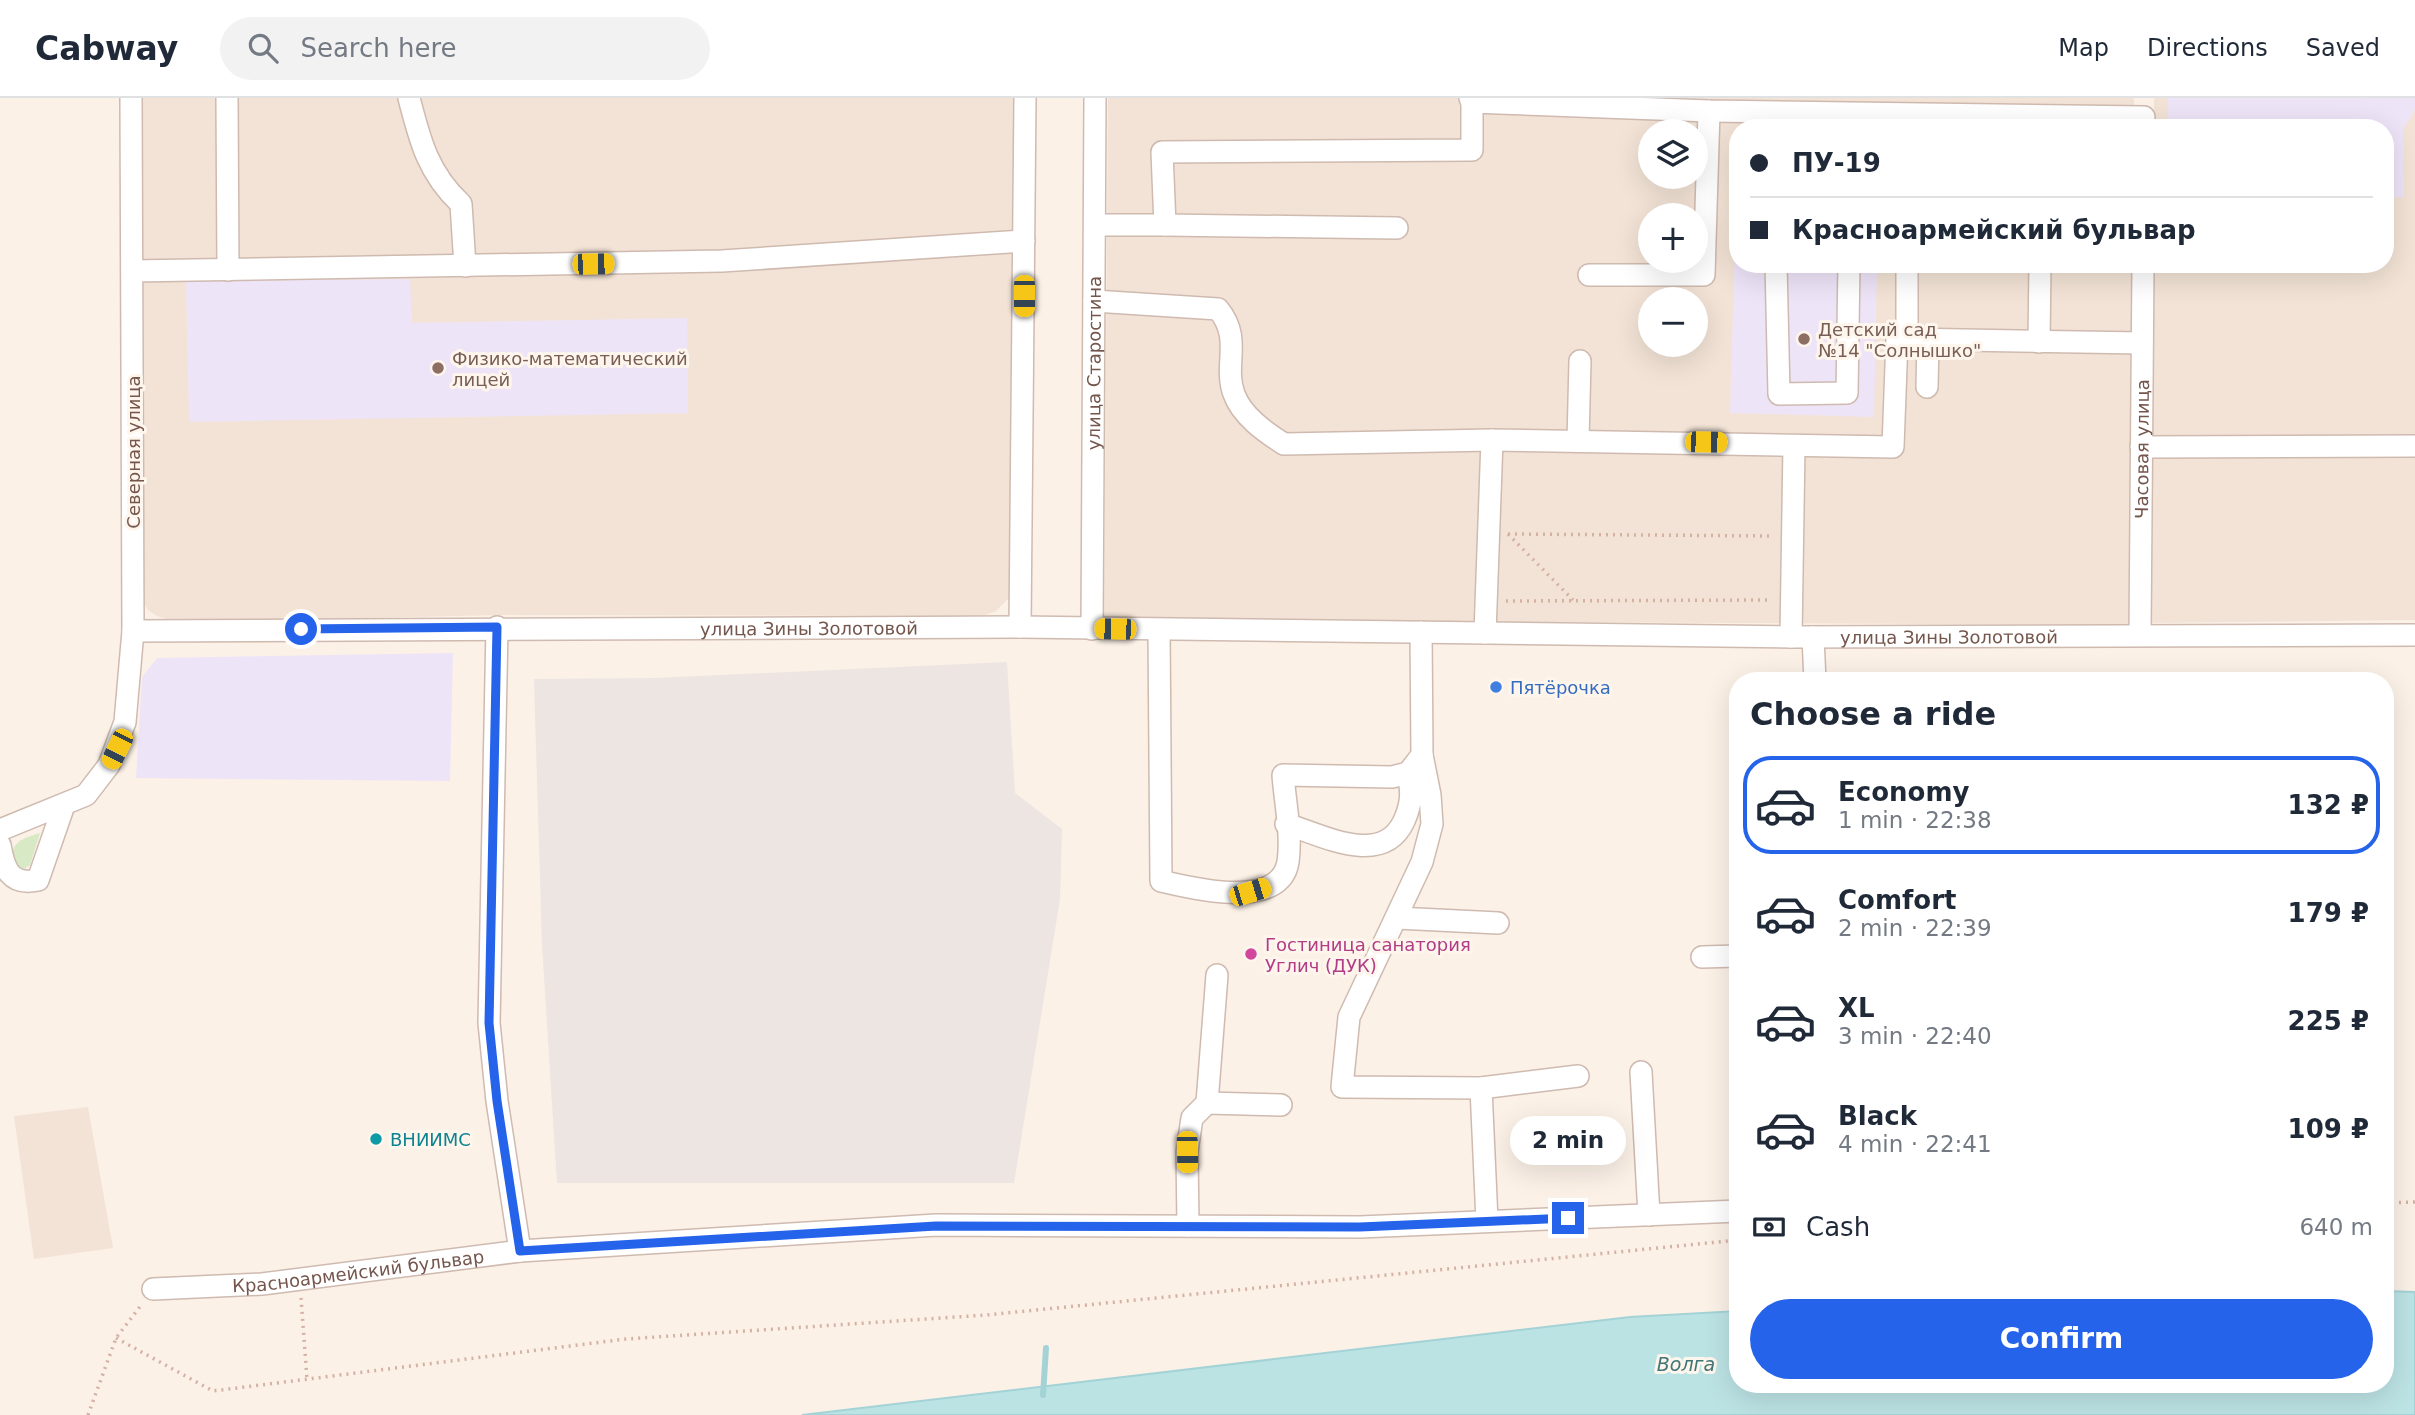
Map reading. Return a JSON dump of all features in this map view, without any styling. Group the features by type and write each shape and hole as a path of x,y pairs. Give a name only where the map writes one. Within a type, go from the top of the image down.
{"street":[{"name":"Северная улица","path":"64,805 86,795 109,765 121,737 128,703 133,631 131,98"},
{"path":"227,98 228,270"},
{"path":"409,98 419,139 439,184 461,204 465,266"},
{"path":"1020,627 1025,98"},
{"name":"улица Старостина","path":"1092,629 1095,98"},
{"path":"1165,225 1162,152 1472,150 1471,100 1709,111 1775,105 1839,119"},
{"path":"1589,275 1704,275 1709,111"},
{"path":"1853,119 1908,113 2144,114"},
{"path":"1095,225 1397,228"},
{"path":"132,271 722,261 1024,241"},
{"path":"1776,273 1779,394 1847,393 1849,273"},
{"path":"1908,273 1927,387"},
{"path":"2039,342 2040,273"},
{"name":"Часовая улица","path":"2140,635 2143,273"},
{"path":"1094,301 1218,309 1227,320 1230,332 1234,393 1258,428 1284,443 1492,440 1893,447 1896,339 2142,343"},
{"path":"1577,441 1580,361"},
{"path":"1485,633 1486,601 1499,534 1492,440"},
{"path":"1791,637 1794,446"},
{"path":"2141,447 2415,446"},
{"path":"497,627 489,1023 497,1101 520,1251"},
{"name":"улица Зины Золотовой","path":"133,631 497,627 1020,627 1791,637 2415,635"},
{"path":"1159,629 1161,881 1212,892 1250,892 1266,887 1280,878 1288,864 1283,775 1392,777 1408,773 1422,755"},
{"path":"1421,632 1422,755 1430,795 1432,824 1422,863 1349,1017 1342,1087 1481,1088 1578,1076"},
{"path":"1813,637 1815,672"},
{"path":"1286,824 1350,844 1371,846 1386,842 1400,828 1408,812 1413,793 1408,773"},
{"path":"0,830 64,805"},
{"path":"0,845 3,864 10,877 24,883 38,880 64,805"},
{"path":"1396,918 1498,923"},
{"path":"1702,957 1729,956"},
{"path":"1188,1226 1187,1152 1192,1118 1207,1103 1217,975"},
{"path":"1641,1072 1649,1215"},
{"path":"1481,1088 1487,1222"},
{"path":"1207,1103 1281,1105"},
{"name":"Красноармейский бульвар","path":"153,1289 299,1279 520,1251 936,1226 1360,1227 1729,1211"}],"path":[{"path":"1499,534 1793,536"},
{"path":"1499,534 1573,601"},
{"path":"1486,601 1792,600"},
{"path":"2394,1203 2415,1202"},
{"path":"116,1338 213,1391 626,1339 1000,1314 1729,1241"},
{"path":"299,1279 307,1379"},
{"path":"89,1415 116,1338 153,1289"}],"shaded area":[{"path":"143,98 1014,98 1013,566 1009,598 996,611 968,616 503,615 192,622 172,621 157,616 148,610 142,600"},
{"path":"1108,98 2134,98 2134,119 1729,119 1729,273 2134,273 2132,625 1104,620"},
{"path":"2154,98 2415,98 2415,620 2150,623 2153,273 2394,273 2394,119 2154,119"},
{"path":"2168,98 2415,98 2415,110 2403,129 2404,197 2394,198 2394,119 2168,119"},
{"name":"Детский сад №14 \"Солнышко\"","path":"1734,273 1877,273 1874,417 1730,413"},
{"name":"Физико-математический лицей","path":"410,279 412,323 687,318 688,413 189,422 186,281"},
{"path":"453,653 450,781 136,778 142,677 157,658"},
{"path":"1007,662 1015,793 1062,829 1060,899 1014,1183 557,1183 542,945 534,679 655,678"},
{"path":"88,1107 113,1248 34,1259 14,1116"}],"green space":[{"path":"40,833 30,865 24,869 16,867 13,859 14,848 21,840"}],"water":[{"name":"Волга","path":"2394,1291 2415,1292 2415,1415 802,1415 1630,1317 1729,1312 1729,1393 2394,1393"}],"waterway":[{"path":"1043,1395 1046,1348"}],"place":[{"name":"Детский сад №14 \"Солнышко\"","path":"1804,339"},
{"name":"Физико-математический лицей","path":"438,368"},
{"name":"Пятёрочка","path":"1496,687"},
{"name":"Гостиница санатория Углич (ДУК)","path":"1251,954"},
{"name":"ВНИИМС","path":"376,1139"}],"route":[{"path":"301,629 497,627 489,1023 497,1101 520,1251 936,1226 1360,1227 1568,1218"}]}
